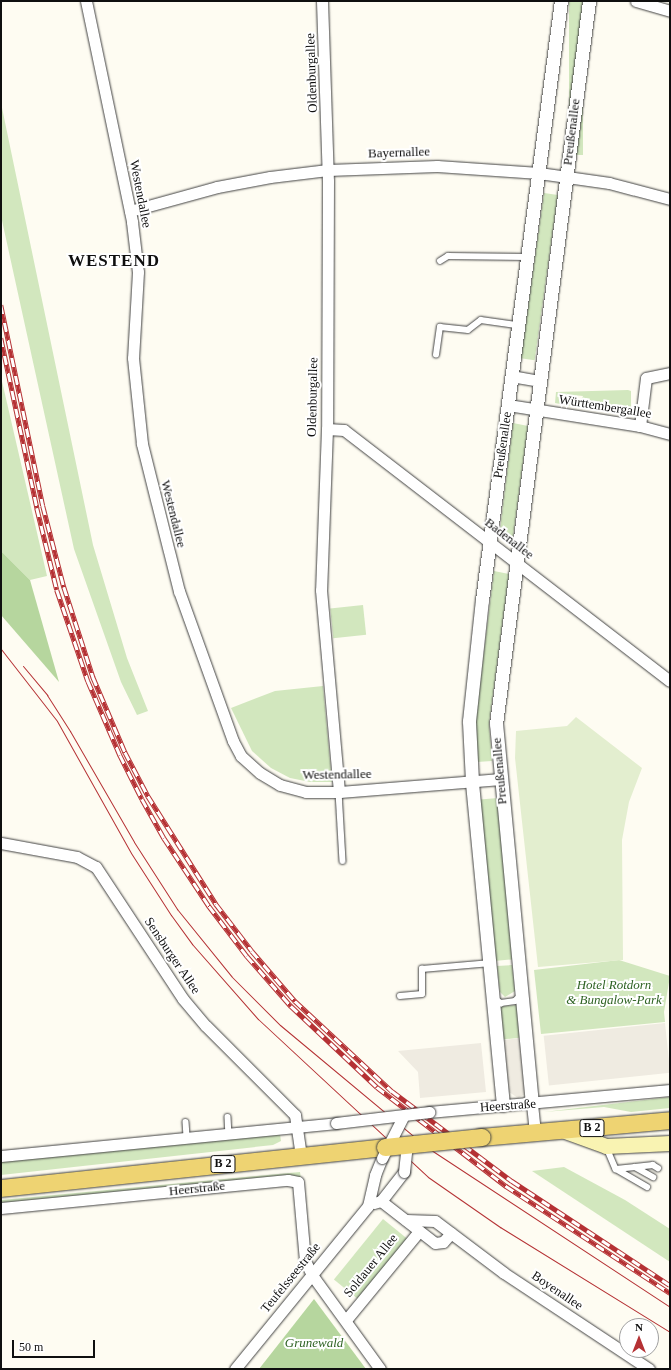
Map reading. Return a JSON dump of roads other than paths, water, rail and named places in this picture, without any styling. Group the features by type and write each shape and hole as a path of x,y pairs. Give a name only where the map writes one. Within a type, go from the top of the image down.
{"main road":[{"name":"Heerstraße","path":"1,1188 301,1156 379,1151 407,1145 481,1137 670,1120"},
{"name":"Heerstraße","path":"562,1130 606,1146 668,1142"}],"street":[{"name":"Westendallee","path":"86,1 130,211 138,272 133,358 137,408 159,519 189,623 233,741 241,756 260,773 280,786 306,792 339,792 501,779"},
{"name":"Oldenburgallee","path":"322,1 328,170 328,429 322,520 321,590 339,792"},
{"name":"Preußenallee","path":"503,1106 491,963 472,781 469,721 511,376 561,1"},
{"name":"Preußenallee","path":"535,1132 496,724 538,381 589,1"},
{"path":"636,1 670,11"},
{"name":"Bayernallee","path":"130,211 225,186 270,176 328,170 437,166 539,173 609,183 670,199"},
{"path":"640,426 646,378 670,373"},
{"path":"511,376 538,381"},
{"name":"Preußenallee","path":"508,405 535,410"},
{"name":"Württembergallee","path":"535,410 640,426 670,434"},
{"name":"Badenallee","path":"328,429 344,430 670,681"},
{"name":"Sensburger Allee","path":"1,843 77,857 96,867 183,999 206,1026 295,1115 297,1127"},
{"name":"Heerstraße","path":"1,1156 229,1134 430,1112 532,1104 670,1090"},
{"name":"Teufelsseestraße","path":"235,1369 368,1206 379,1151 404,1115"},
{"path":"297,1127 301,1156"},
{"path":"368,1206 381,1201 404,1172 407,1145"},
{"name":"Heerstraße","path":"1,1208 294,1180 298,1182 305,1261 312,1276"},
{"path":"381,1201 419,1231 439,1243 451,1233"},
{"name":"Boyenallee","path":"406,1220 429,1218 504,1272 649,1369"},
{"name":"Soldauer Allee","path":"346,1320 419,1231"},
{"name":"Soldauer Allee","path":"312,1276 346,1320 380,1369"}],"lane":[{"path":"440,261 448,256 527,257"},
{"path":"436,355 440,327 468,330 481,320 518,325"},
{"path":"339,792 343,861"},
{"path":"400,996 422,994 422,969 491,963"},
{"path":"494,998 501,1003 514,1001 521,995"},
{"path":"228,1117 229,1134"},
{"path":"186,1122 187,1138"},
{"path":"606,1146 616,1169 647,1187"},
{"path":"616,1169 653,1165 658,1168"},
{"path":"635,1167 653,1177"}],"tram line":[{"path":"1,649 57,721 131,853 171,915 192,944 258,1019 428,1177 500,1227 670,1332"},
{"path":"23,666 47,695 70,731 134,842 177,909 232,977 280,1025 425,1146 670,1307"}],"railway":[{"path":"1,305 43,506 64,587 93,677 125,752 148,796 216,904 252,951 295,1001 392,1091 512,1181 670,1285"},
{"path":"1,338 37,508 57,590 88,681 120,755 142,799 164,838 209,906 247,956 291,1006 377,1087 506,1186 670,1293"}],"district":[{"name":"WESTEND","path":"114,261"}],"park label":[{"name":"Hotel Rotdorn & Bungalow-Park","path":"614,994"},
{"name":"Grunewald","path":"314,1343"}]}
